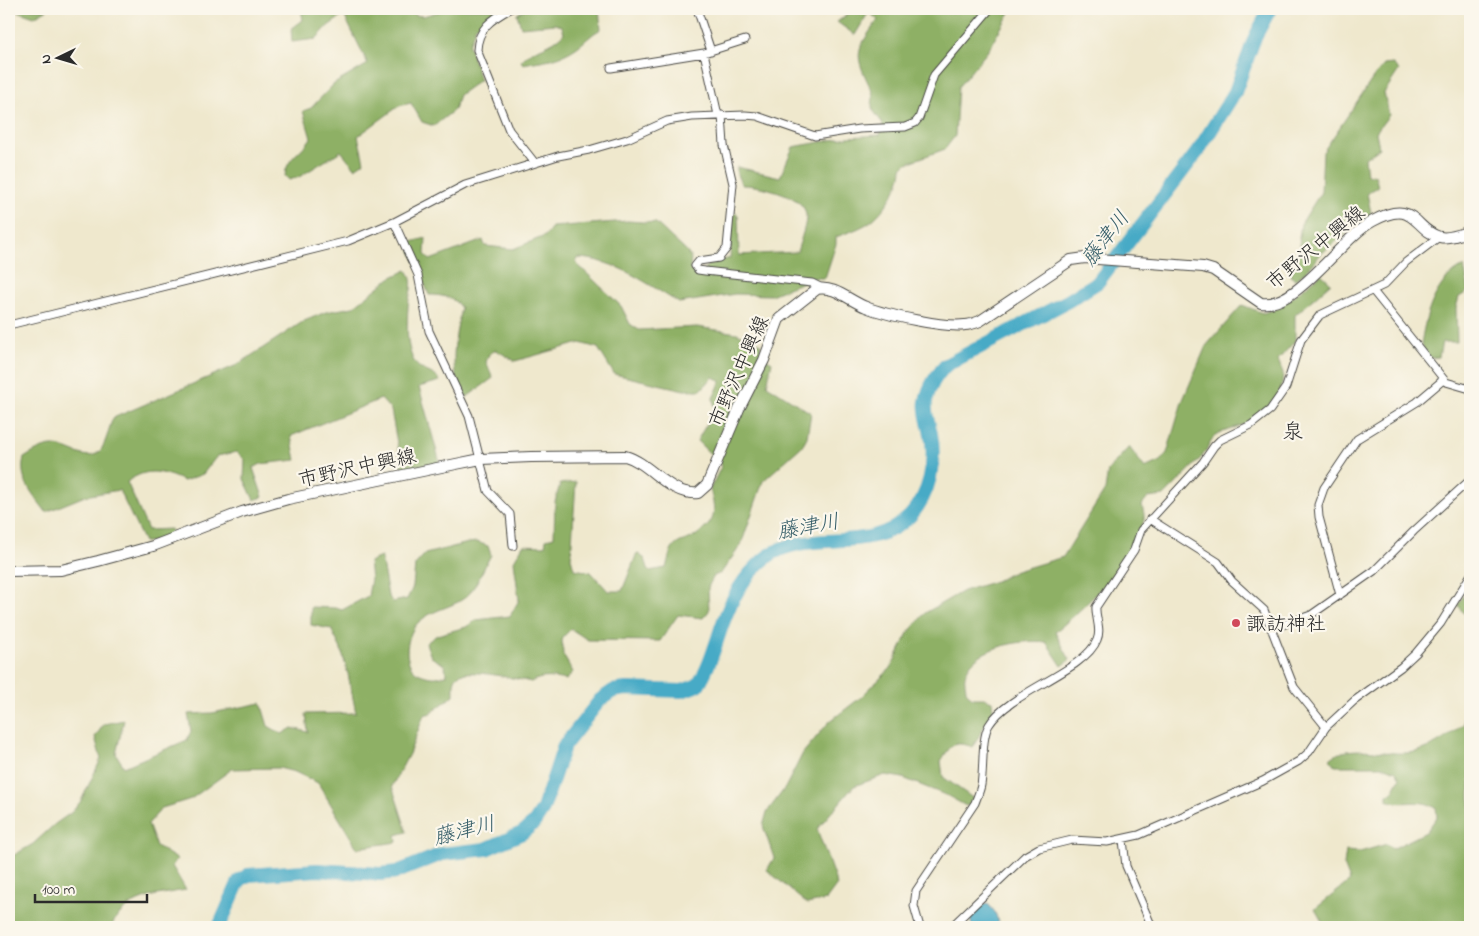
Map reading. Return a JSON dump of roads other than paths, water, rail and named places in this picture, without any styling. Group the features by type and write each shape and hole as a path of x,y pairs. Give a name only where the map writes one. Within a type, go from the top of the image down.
{"main road":[{"name":"市野沢中興線","path":"9,571 61,570 152,546 242,512 288,499 481,459 625,456 640,462 664,481 687,492 698,494 706,486 739,409 764,360 779,319 817,290 823,288 831,289 867,308 964,326 980,322 1071,260 1100,257 1175,266 1203,267 1213,270 1261,303 1270,305 1280,301 1299,287 1349,239 1380,217 1403,213 1410,215 1439,237"},
{"path":"1439,237 1448,238 1470,231"}],"street":[{"path":"510,9 490,20 482,30 477,50 509,130 535,163"},
{"path":"696,9 708,52 724,145 733,184 727,248 720,258 699,261 695,266 698,270 812,283 823,288"},
{"path":"9,325 348,241 394,222 465,185 535,163 627,139 667,121 720,115 757,116 815,136 859,129 905,127 915,123 924,110 928,87 934,75 990,9"},
{"path":"611,68 708,52 744,40"},
{"path":"394,222 418,276 429,331 469,416 488,491 510,514 513,546"},
{"path":"920,927 914,906 916,891 976,803 981,787 986,732 989,725 1003,710 1072,665 1095,645 1100,632 1095,614 1096,607 1134,550 1141,530 1203,462 1220,440 1251,425 1270,410 1286,386 1301,340 1313,322 1329,310 1373,292 1384,285 1406,262 1439,237"},
{"path":"1373,292 1444,380 1452,385 1470,389"},
{"path":"1340,595 1319,518 1318,505 1324,488 1357,440 1416,402 1444,380"},
{"path":"1271,629 1310,615 1374,571 1414,531 1470,480"},
{"path":"1150,519 1218,562 1237,586 1264,610 1294,687 1326,727"},
{"path":"951,927 1025,856 1039,848 1072,840 1107,842 1123,840 1188,815 1278,773 1309,752 1326,727 1354,700 1401,667 1416,653 1441,623 1470,576"},
{"path":"1123,840 1126,866 1152,927"}],"water":[{"path":"988,904 995,912 1000,927 972,927 970,916 978,906"}],"waterway":[{"name":"藤津川","path":"219,927 239,881 248,875 317,870 380,874 397,872 442,854 486,849 522,833 534,823 543,809 564,746 600,700 613,691 626,689 682,691 698,685 709,663 730,605 743,582 759,564 775,552 793,545 874,536 893,529 910,516 917,508 930,478 933,456 931,434 926,413 926,401 936,377 946,365 1068,301 1098,282 1198,151 1235,92 1255,37 1270,9"}],"place":[{"name":"諏訪神社","path":"1236,623"}],"district":[{"name":"泉","path":"1293,431"}]}
